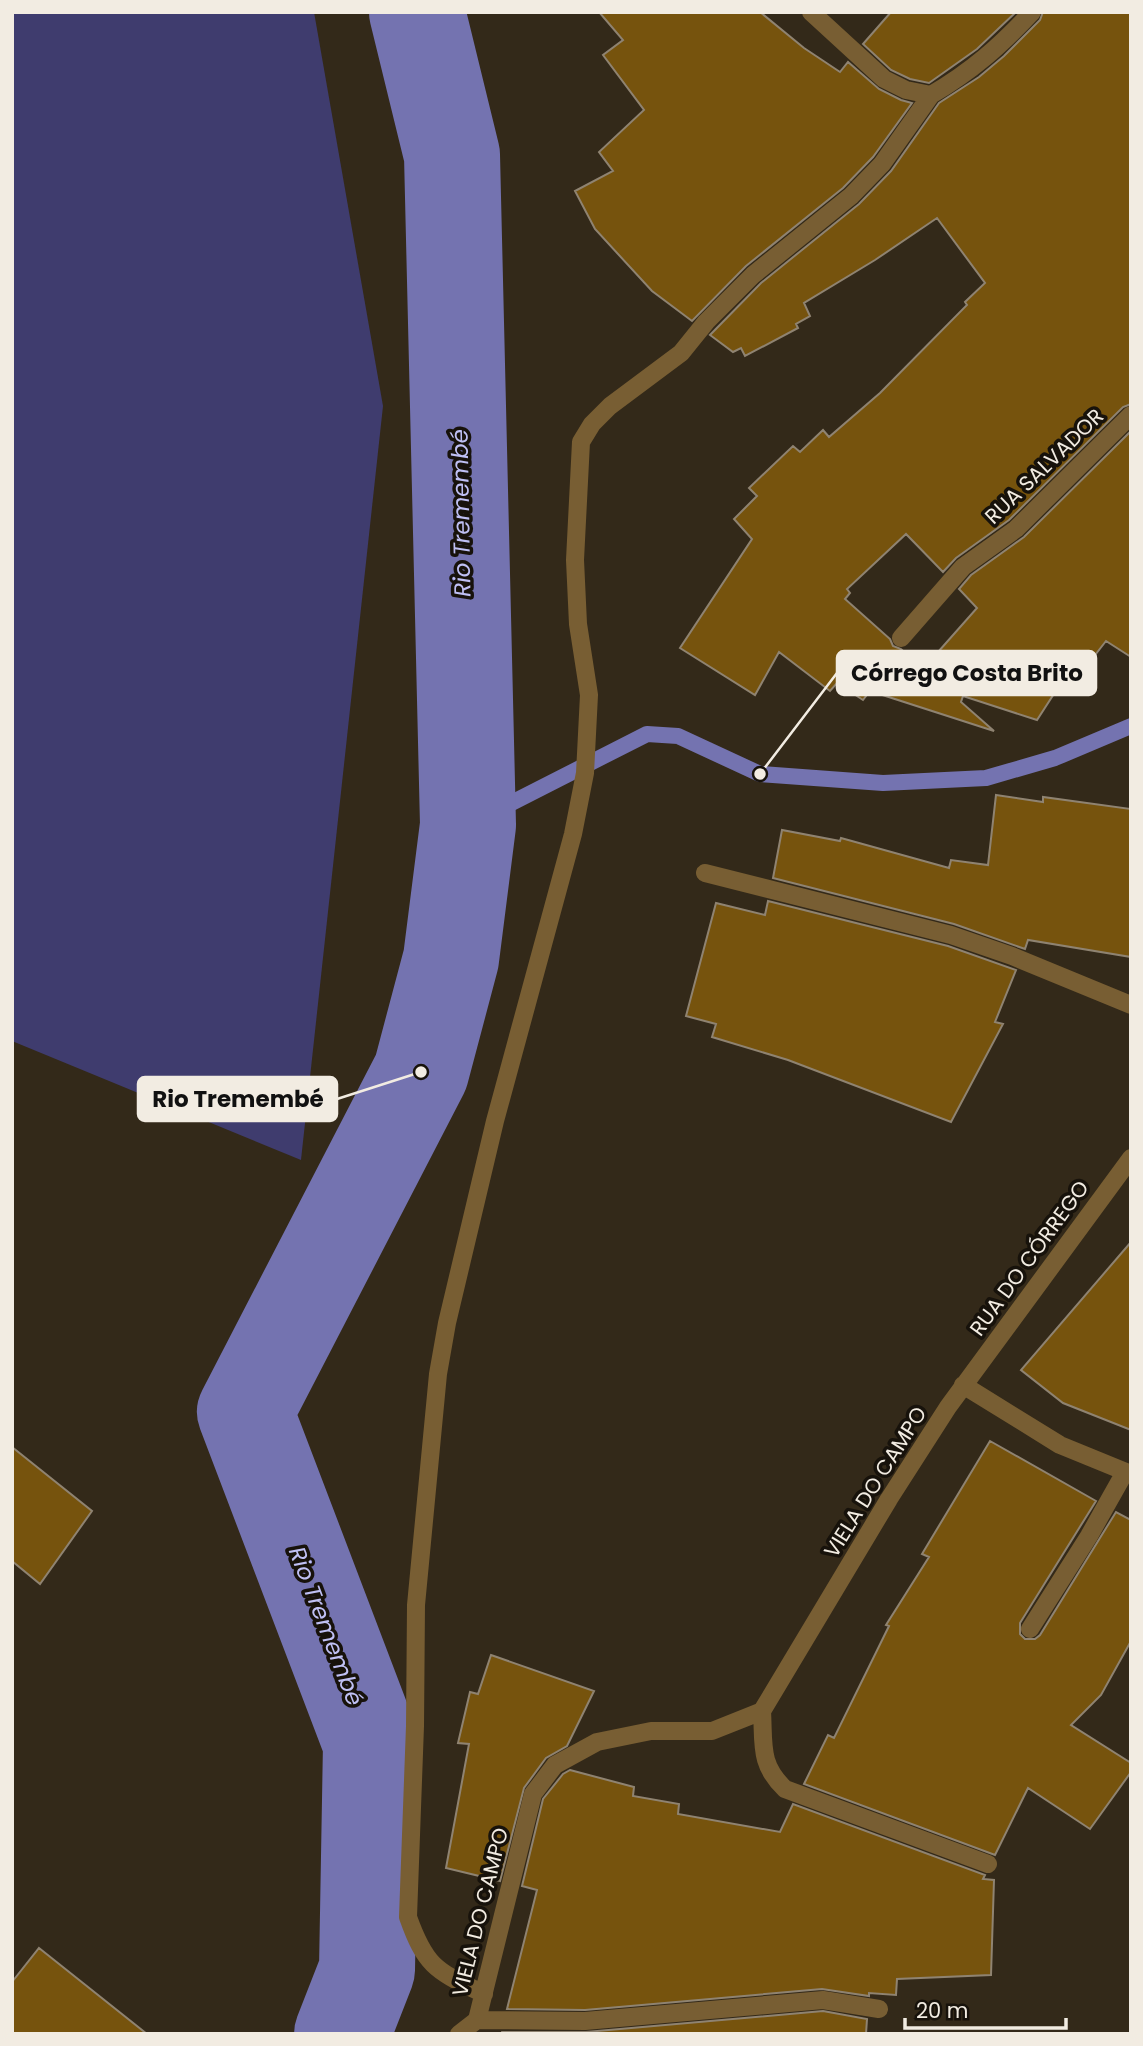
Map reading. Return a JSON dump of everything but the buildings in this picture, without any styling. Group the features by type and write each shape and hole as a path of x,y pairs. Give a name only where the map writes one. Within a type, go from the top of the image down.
{"street":[{"path":"811,12 884,79 906,90 931,95"},
{"path":"484,1994 440,1972 428,1961 418,1946 408,1917 415,1727 416,1605 438,1374 447,1323 495,1121 573,834 585,773 589,695 578,624 575,560 581,442 592,424 610,406 681,353 714,313 752,275 851,196 882,164 931,95 967,73 1003,43 1032,12"},
{"name":"RUA SALVADOR","path":"901,638 963,567 1016,529 1131,415"},
{"path":"705,873 951,935 1012,956 1131,1005"},
{"name":"RUA DO CÓRREGO","path":"963,1385 1131,1158"},
{"path":"963,1385 1059,1444 1128,1473 1030,1629"},
{"name":"VIELA DO CAMPO","path":"878,2009 823,2000 585,2021 477,2020 533,1794 555,1765 597,1742 651,1731 712,1731 741,1722 762,1711 889,1499 963,1385"},
{"path":"762,1711 765,1757 771,1775 785,1789 988,1864"},
{"path":"459,2034 477,2020"}],"shaded area":[{"path":"12,12 314,12 383,406 301,1160 12,1041"}],"waterway":[{"name":"Rio Tremembé","path":"342,2034 367,1970 371,1743 245,1412 421,1072 451,959 468,825 452,155 417,12"},
{"path":"468,825 647,734 678,736 760,774 883,783 986,778 1055,758 1131,726"}],"place":[{"name":"Córrego Costa Brito","path":"760,774"},
{"name":"Rio Tremembé","path":"421,1072"}]}
